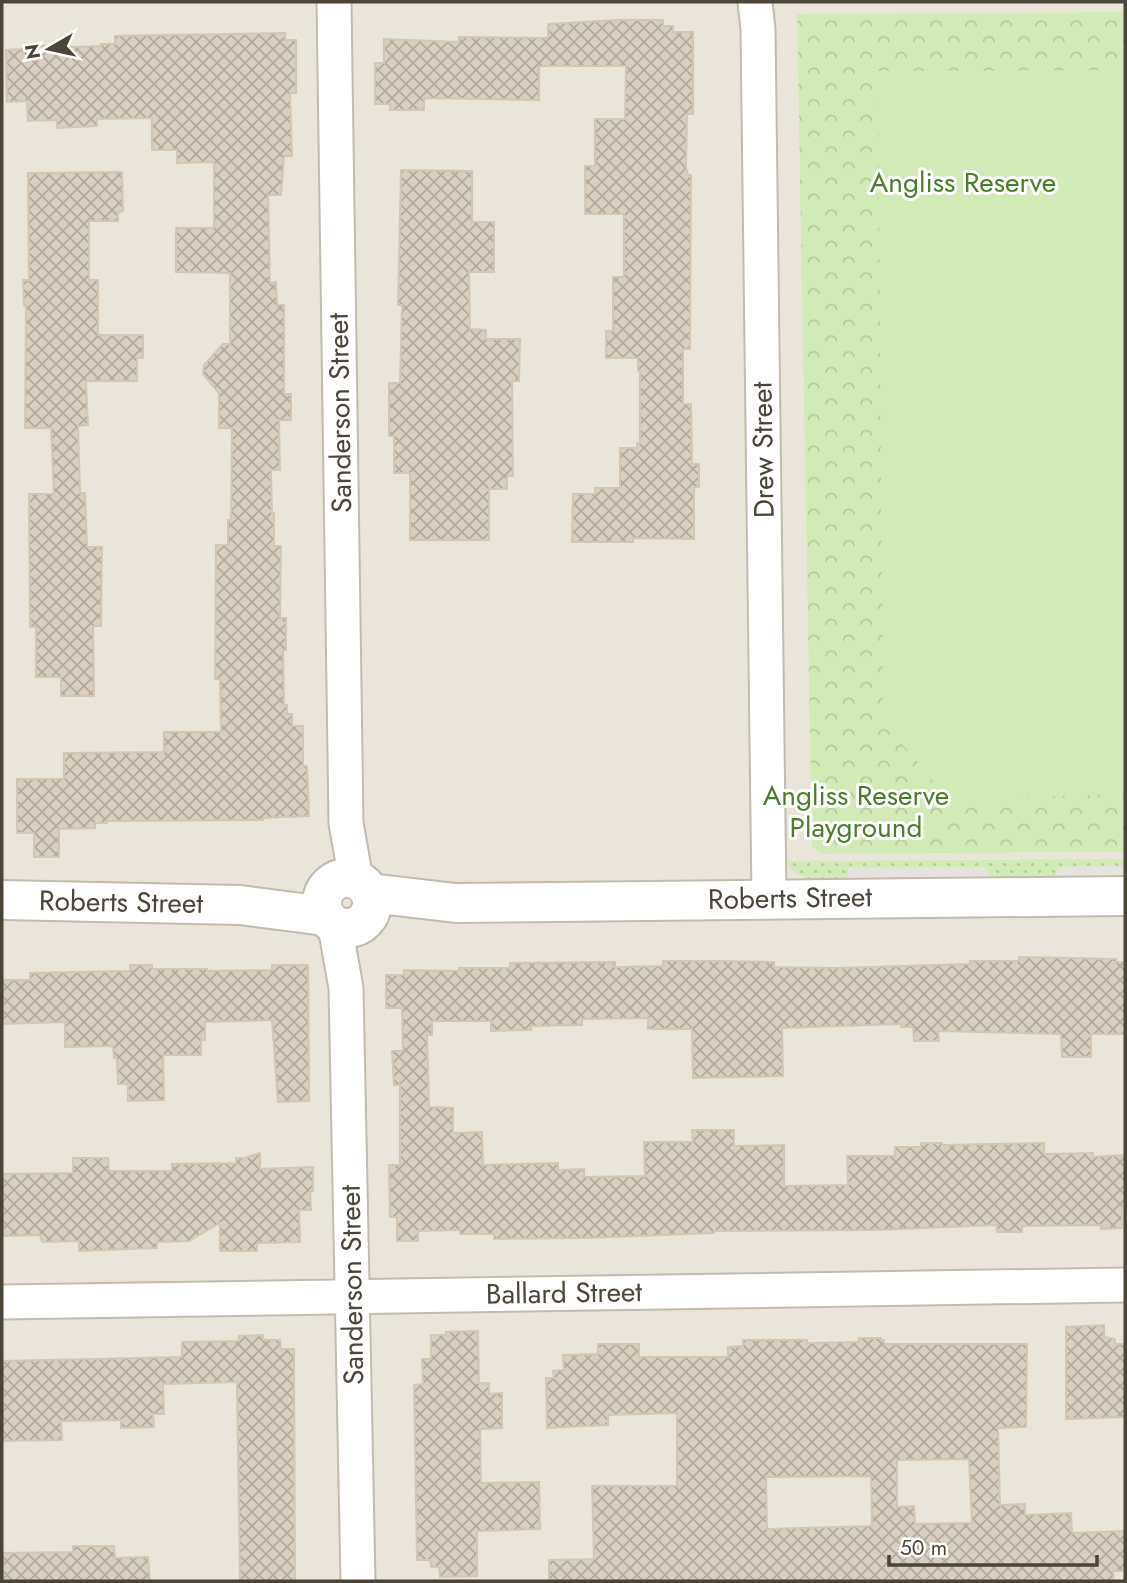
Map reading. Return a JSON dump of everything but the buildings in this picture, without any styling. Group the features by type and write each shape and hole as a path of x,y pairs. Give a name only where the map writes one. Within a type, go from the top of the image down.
{"street":[{"name":"Sanderson Street","path":"334,2 346,988 358,1581"},
{"name":"Drew Street","path":"755,2 758,29 769,898"},
{"name":"Roberts Street","path":"2,900 240,905 1125,896"},
{"name":"Ballard Street","path":"2,1302 1125,1285"}],"shaded area":[{"path":"2,2 1125,2 1125,12 797,15 821,854 1125,852 1125,1581 2,1581"},
{"path":"1125,866 1125,877 1055,877 1059,867"},
{"path":"986,867 990,877 848,879 848,868"}],"green space":[{"name":"Angliss Reserve","path":"1125,12 1125,852 821,854 812,846 797,14"},
{"name":"Angliss Reserve","path":"1125,70 1125,794 950,800 883,722 878,71"},
{"path":"1125,859 1125,866 1059,867 1055,877 990,877 986,867 848,868 848,879 805,877 791,869 786,861"}],"park label":[{"name":"Angliss Reserve Playground","path":"856,811"}]}
